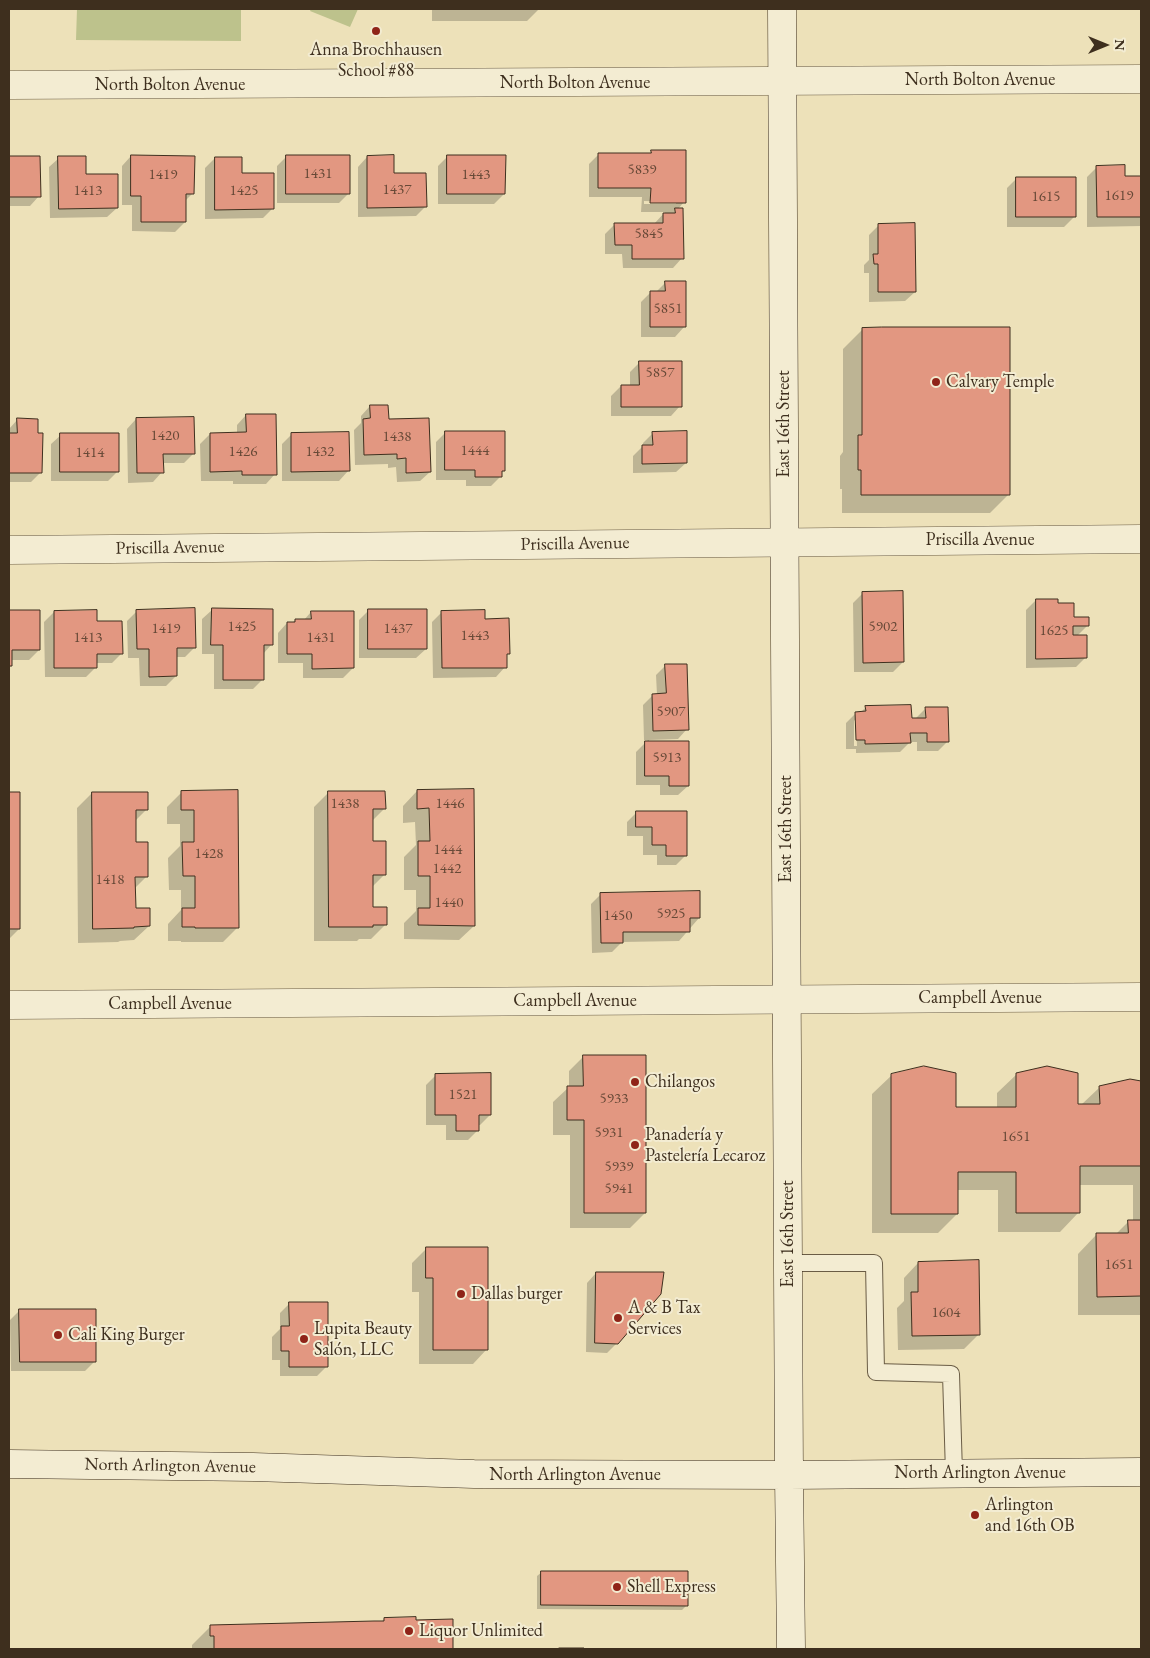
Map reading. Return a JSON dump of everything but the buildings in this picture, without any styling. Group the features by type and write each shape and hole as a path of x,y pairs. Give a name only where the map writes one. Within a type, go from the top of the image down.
{"street":[{"name":"East 16th Street","path":"782,9 788,1475 791,1649"},
{"name":"North Bolton Avenue","path":"9,85 1141,79"},
{"name":"Priscilla Avenue","path":"9,550 1141,539"},
{"name":"Campbell Avenue","path":"9,1005 1141,997"},
{"name":"North Arlington Avenue","path":"9,1464 253,1467 474,1474 788,1475 1141,1472"}],"lane":[{"path":"788,1263 874,1263 876,1372 951,1374 954,1473"}],"green space":[{"path":"77,9 241,9 241,41 76,40"},
{"path":"311,9 358,9 350,27 310,11"}],"place":[{"name":"Anna Brochhausen School #88","path":"376,31"},
{"name":"Calvary Temple","path":"936,382"},
{"name":"Chilangos","path":"635,1082"},
{"name":"Panadería y Pastelería Lecaroz","path":"635,1145"},
{"name":"Dallas burger","path":"461,1294"},
{"name":"A & B Tax Services","path":"618,1318"},
{"name":"Cali King Burger","path":"58,1335"},
{"name":"Lupita Beauty Salón, LLC","path":"304,1339"},
{"name":"Arlington and 16th OB","path":"975,1515"},
{"name":"Shell Express","path":"617,1587"},
{"name":"Liquor Unlimited","path":"409,1631"}]}
